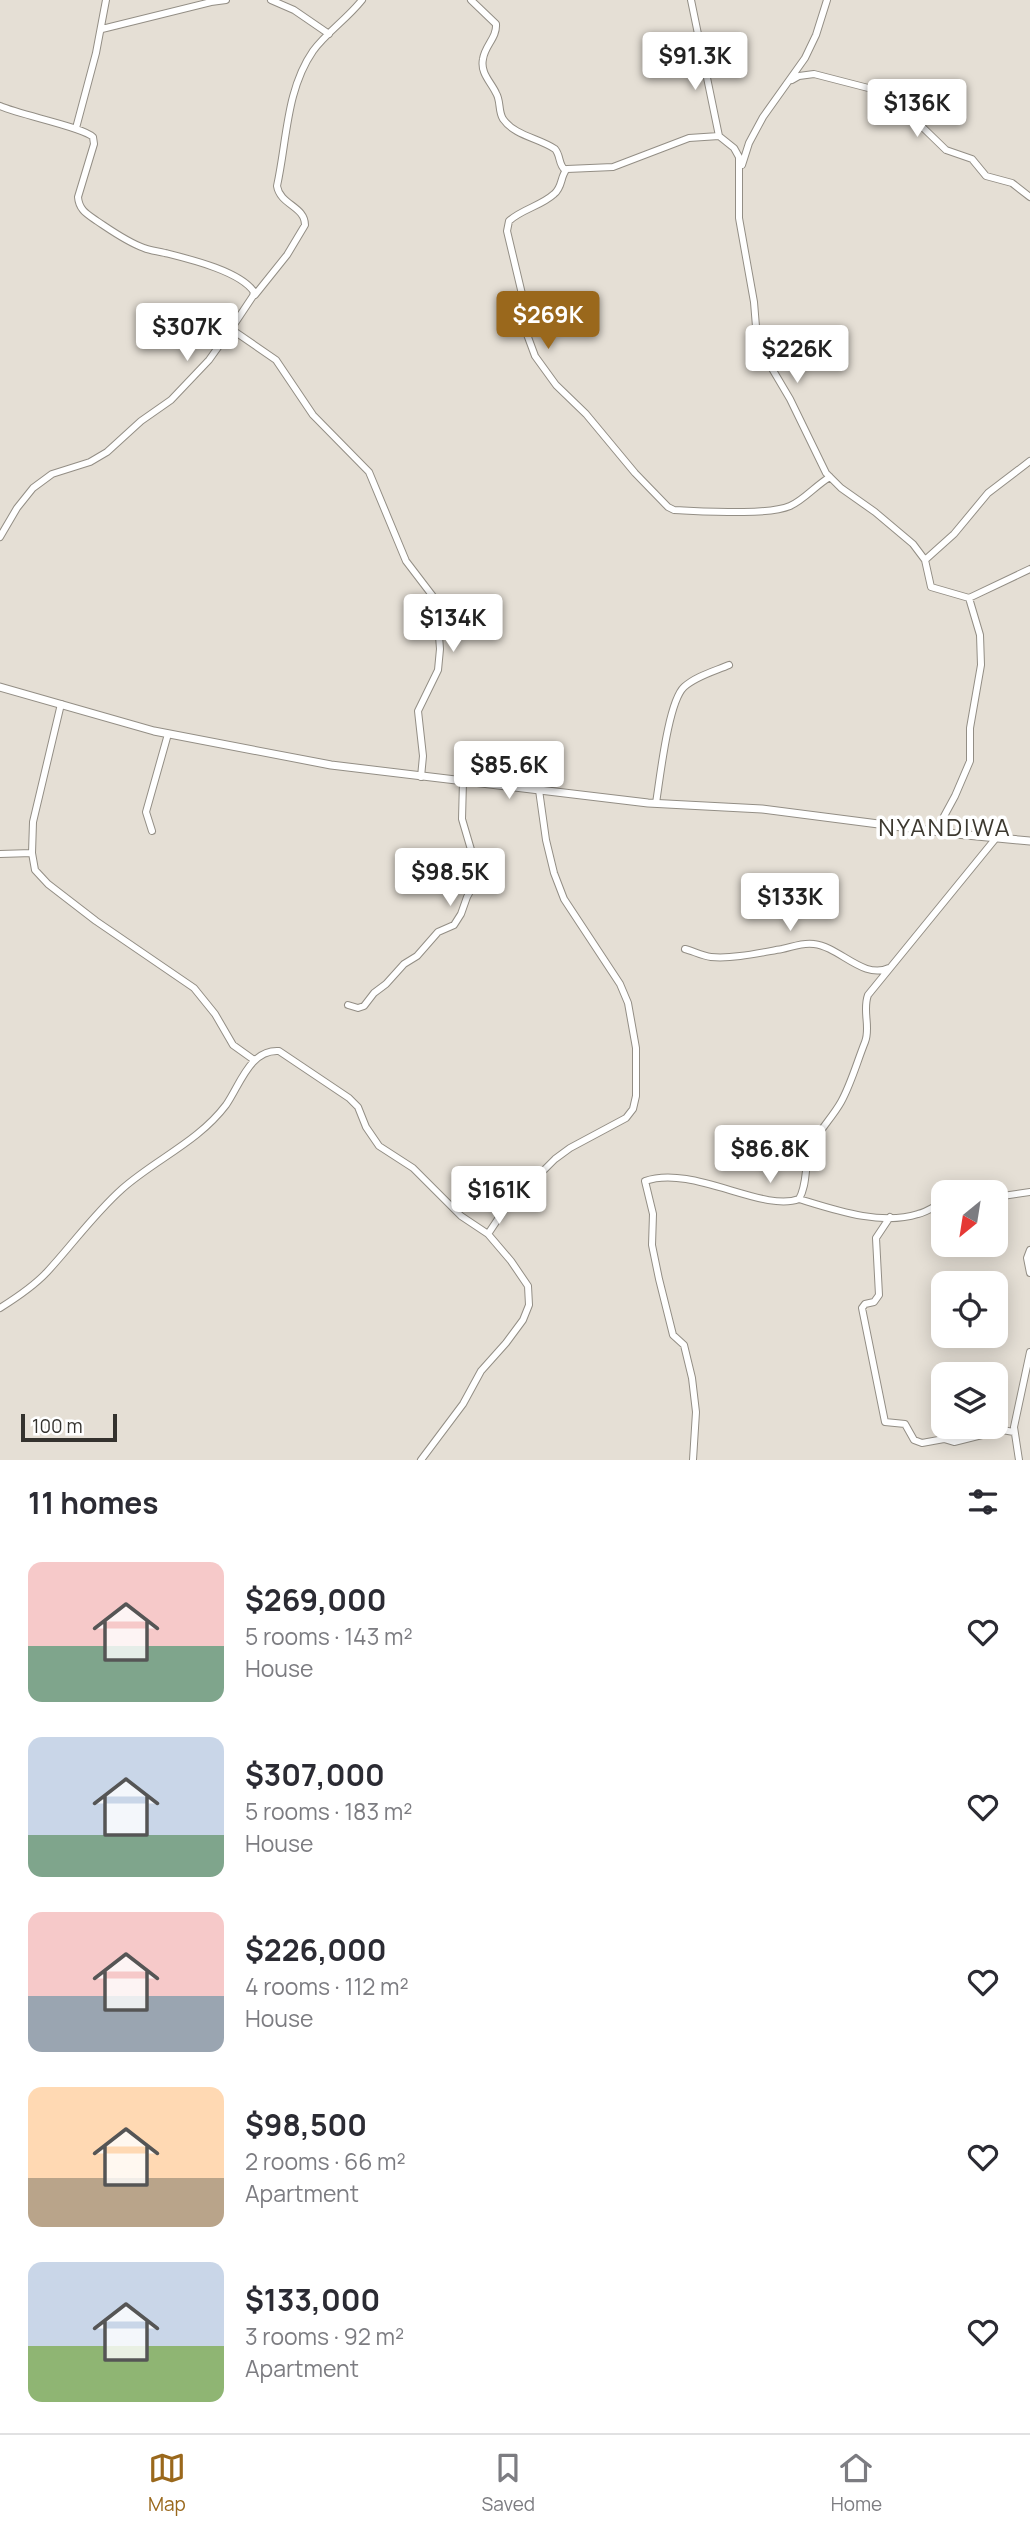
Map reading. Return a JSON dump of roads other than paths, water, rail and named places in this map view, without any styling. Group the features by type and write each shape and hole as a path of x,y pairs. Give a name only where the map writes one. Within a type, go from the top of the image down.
{"street":[{"path":"76,128 102,29 106,0"},
{"path":"102,29 226,0"},
{"path":"271,0 294,10 330,34"},
{"path":"0,537 19,505 33,488 52,474 90,462 107,452 141,421 171,400 209,360 253,296 287,255 305,225 303,215 281,197 277,186 295,89 309,57 352,14 362,0"},
{"path":"471,0 496,24 495,34 484,53 482,65 497,96 502,118 516,131 555,149 565,170"},
{"path":"691,0 719,136 738,154 739,218 754,302 757,339 830,477 904,536 925,560 931,587 969,598 1030,569"},
{"path":"740,170 755,131 774,101 792,80 816,35 827,0"},
{"path":"792,80 814,74 876,90 911,116 946,150 972,159 986,176 1014,184 1030,197"},
{"path":"0,108 89,133 94,144 80,186 78,204 81,209 142,248 187,259 234,276 249,285 254,292 253,296"},
{"path":"565,170 613,167 690,138 719,136"},
{"path":"565,170 561,187 555,194 512,217 507,226 522,294 529,345 556,385 586,414 654,494 674,510 749,512 782,509 798,501 830,477"},
{"path":"231,329 276,360 313,415 369,472 406,561 435,597 430,615 439,636 440,649 438,670 420,702 417,714 423,755 421,776"},
{"path":"925,560 954,534 988,493 1030,461"},
{"path":"936,831 956,796 970,761 970,728 981,654 978,627 969,598"},
{"path":"656,803 671,715 677,696 688,683 729,666"},
{"path":"0,687 168,734 319,763 656,803 761,809 1030,841"},
{"path":"61,704 33,822 32,853 35,870 43,880 96,921 194,988 215,1014 233,1045 254,1060"},
{"path":"152,831 146,812 168,734"},
{"path":"348,1005 358,1008 364,1006 373,993 386,984 404,964 417,956 438,933 454,925 461,915 476,880 477,870 462,819 463,781"},
{"path":"488,1234 518,1189 535,1179 570,1148 626,1118 633,1109 636,1096 636,1048 628,1003 620,984 564,899 546,840 539,790"},
{"path":"799,1199 803,1192 811,1146 844,1097 865,1043 865,1006 868,995 996,838"},
{"path":"0,854 32,853"},
{"path":"685,948 706,956 723,957 815,944 834,949 845,958 870,970 891,968"},
{"path":"0,1308 45,1274 93,1218 124,1187 205,1128 226,1104 254,1060 264,1053 279,1051 340,1091 358,1107 366,1127 379,1146 413,1168 461,1216 488,1234 528,1286 527,1310 523,1320 481,1371 463,1404 421,1460"},
{"path":"692,1460 696,1412 692,1378 684,1345 673,1335 659,1279 652,1245 653,1214 645,1181 661,1178 688,1180 774,1200 799,1199 857,1214 890,1217 918,1214 931,1208"},
{"path":"1008,1195 1030,1192"},
{"path":"890,1217 876,1238 879,1295 874,1302 865,1304 862,1308 885,1422 905,1424 914,1440 922,1443 944,1439 954,1442 1002,1430 1014,1432"},
{"path":"1030,1250 1027,1258 1030,1273"},
{"path":"1019,1460 1014,1432 1030,1352"}],"district":[{"name":"NYANDIWA","path":"945,828"}]}
